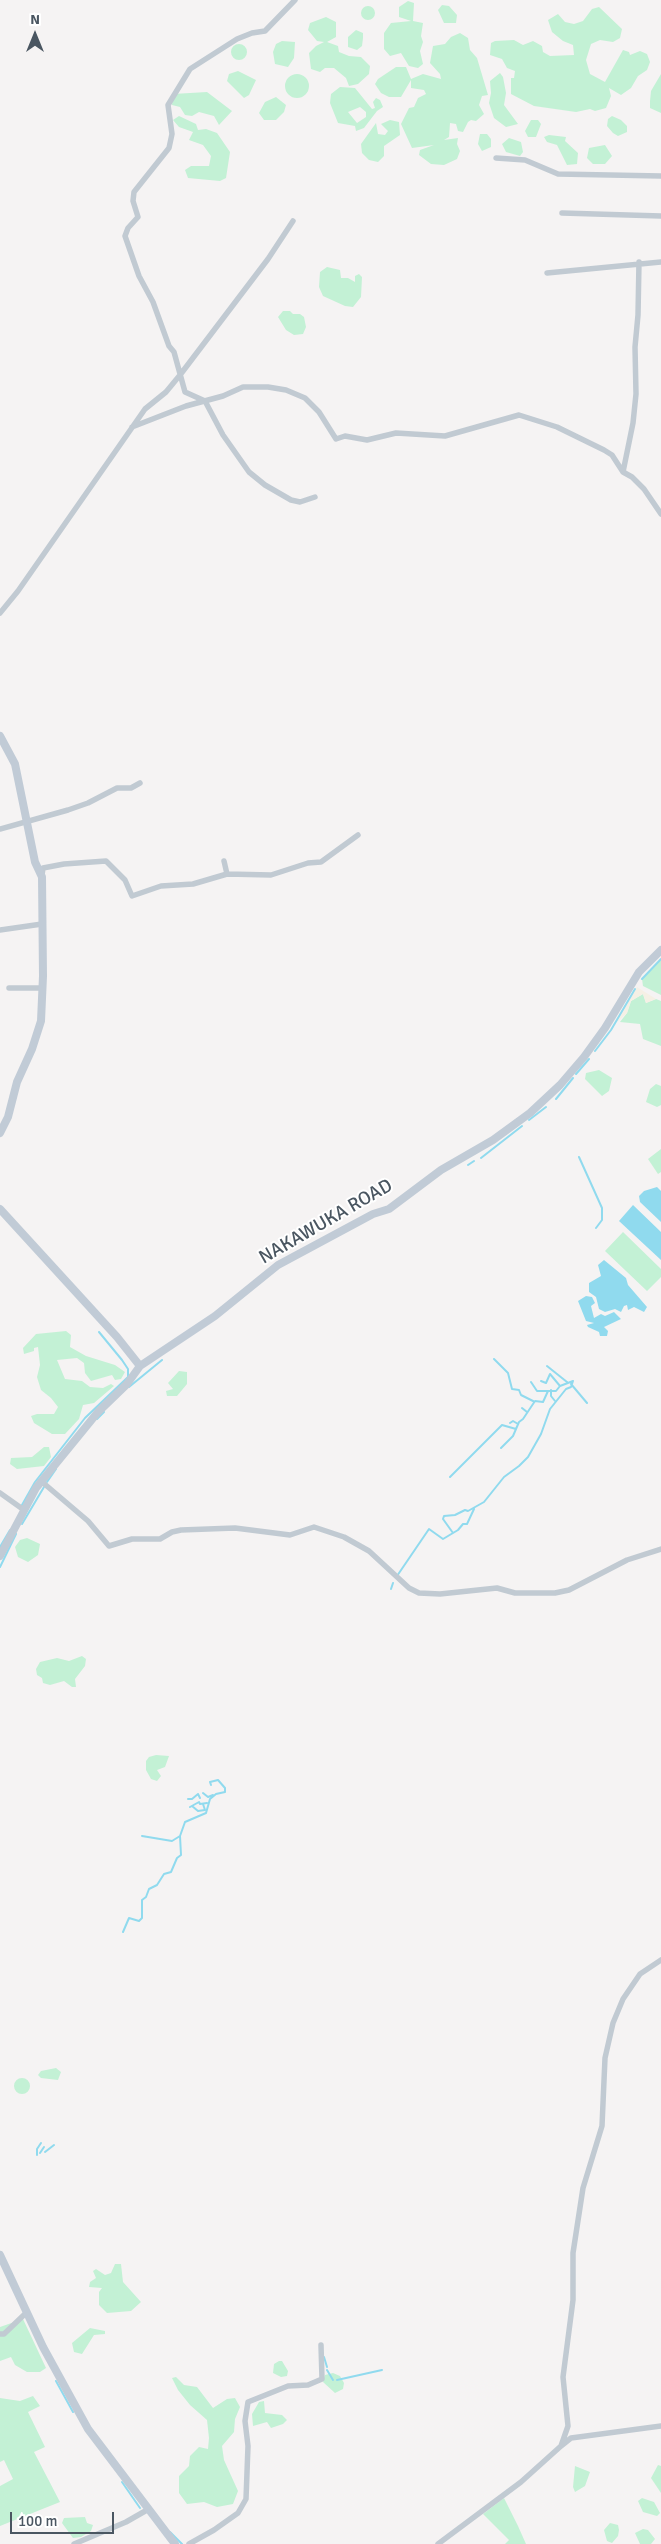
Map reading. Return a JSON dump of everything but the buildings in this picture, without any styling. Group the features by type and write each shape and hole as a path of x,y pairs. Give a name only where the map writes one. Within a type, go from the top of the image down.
{"main road":[{"path":"0,736 15,764 35,862 42,877 42,988 40,1021 0,1133"},
{"name":"NAKAWUKA ROAD","path":"0,1556 41,1481 98,1412 127,1384 140,1366 215,1316 278,1265 372,1214 389,1209 442,1170 493,1140 530,1113 560,1085 584,1057 639,972 661,950"},
{"path":"0,1209 118,1338 140,1366"},
{"path":"0,2255 68,2395 88,2429 147,2510 175,2544"}],"street":[{"path":"295,0 265,31 252,33 237,39 190,69 168,105 172,134 169,148 134,192 133,201 138,217 128,228 125,236 139,276 153,302 169,346 174,352 185,392 205,401 222,435 250,472 279,495 291,500 300,502 315,497"},
{"path":"496,158 525,160 558,174 661,176"},
{"path":"562,213 661,216"},
{"path":"0,613 18,591 145,409 166,392 180,375 268,259 293,220"},
{"path":"547,274 639,262 661,262"},
{"path":"623,472 633,423 636,394 635,348 639,262"},
{"path":"132,428 186,406 244,387 268,387 286,390 304,398 319,412 336,439 345,436 367,440 396,433 445,436 519,415 558,427 612,455 623,472 632,477 644,489 661,514"},
{"path":"0,829 88,803 117,788 131,788 140,783"},
{"path":"42,877 43,868 64,864 106,861 125,880 132,896 160,886 193,884 227,874 271,875 308,863 321,862 358,835"},
{"path":"224,860 227,874"},
{"path":"0,930 42,924"},
{"path":"9,988 42,988"},
{"path":"41,1481 88,1521 109,1546 132,1539 160,1539 172,1532 181,1530 236,1528 290,1535 314,1527 344,1537 369,1551 409,1588 419,1593 440,1594 497,1588 515,1593 555,1593 569,1590 627,1560 661,1549"},
{"path":"0,1494 24,1510"},
{"path":"561,2446 568,2426 563,2377 572,2300 573,2253 583,2188 602,2126 605,2058 613,2023 623,1999 640,1974 661,1960"},
{"path":"0,2334 4,2334 27,2312"},
{"path":"189,2544 214,2530 238,2512 246,2499 248,2446 245,2421 248,2402 288,2386 308,2385 322,2379 321,2345"},
{"path":"438,2544 521,2482 571,2438 661,2426"},
{"path":"74,2544 126,2522 147,2510"}],"green space":[{"path":"408,1 414,3 413,21 423,23 421,36 423,42 420,51 423,64 418,68 409,66 401,53 390,56 384,49 384,33 391,23 411,21 399,17 399,7"},
{"path":"442,5 449,6 457,15 456,23 444,23 438,10"},
{"path":"365,6 371,6 375,13 371,20 365,20 361,16 361,10"},
{"path":"599,7 622,29 620,38 613,42 600,40 591,44 586,60 590,74 605,82 623,50 629,52 630,55 640,51 647,54 650,62 647,70 638,76 631,88 621,95 609,88 611,96 606,108 595,111 590,109 576,112 534,106 511,94 511,78 514,78 515,71 507,68 502,59 490,55 491,43 514,40 523,45 533,41 542,46 543,52 550,56 574,55 573,45 563,41 552,32 548,20 558,14 565,22 574,24 583,21 592,9"},
{"path":"326,17 336,22 336,37 327,42 338,46 339,52 349,56 361,57 370,66 369,74 358,84 349,86 346,78 334,68 325,68 320,72 311,69 309,53 316,46 324,42 317,41 308,30 310,23"},
{"path":"356,30 363,33 362,46 357,50 348,47 348,37"},
{"path":"460,33 468,38 470,50 477,58 488,95 482,96 479,105 484,114 476,121 471,120 468,122 463,132 458,131 456,124 450,123 449,137 444,140 458,138 457,144 460,151 457,159 444,165 431,164 419,155 420,150 434,145 412,148 401,124 409,108 414,107 418,98 426,94 424,90 411,88 411,80 401,97 389,97 381,93 375,84 378,79 396,67 406,67 411,79 423,74 441,79 440,74 430,63 433,46 445,44 451,37"},
{"path":"282,41 295,42 294,58 288,67 275,64 273,52 276,44"},
{"path":"239,44 247,52 239,60 231,52"},
{"path":"238,71 256,80 249,95 244,98 227,81 229,74"},
{"path":"500,73 503,77 506,93 504,105 518,124 506,127 494,118 489,103 491,93 490,81"},
{"path":"297,74 306,77 309,86 306,95 297,98 288,95 285,86 288,77"},
{"path":"661,74 661,113 650,108 650,101 651,91"},
{"path":"340,87 355,88 372,109 375,108 373,102 376,98 380,100 383,107 377,111 364,128 356,131 355,126 338,123 330,103 331,94","holes":["360,107 366,112 366,117 357,123 348,112"]},
{"path":"207,92 232,111 219,125 214,116 199,112 192,116 185,115 180,107 172,105 173,94"},
{"path":"276,97 286,105 284,112 276,120 264,120 259,113 265,102"},
{"path":"179,116 196,124 198,130 206,129 217,133 230,152 226,178 220,181 188,178 185,170 191,166 209,166 211,156 203,145 189,140 193,132 179,127 173,120"},
{"path":"612,116 621,120 627,126 627,132 618,136 613,133 607,126 608,119"},
{"path":"390,120 399,122 400,135 384,146 384,156 378,162 369,160 362,153 361,144 376,123 378,134 385,135 388,131 381,124"},
{"path":"531,120 538,120 541,124 536,137 528,137 525,131"},
{"path":"480,134 487,134 491,139 491,147 482,151 478,144"},
{"path":"549,135 566,137 565,141 578,153 577,164 567,165 557,145 547,142 544,137"},
{"path":"509,138 521,142 523,152 520,156 506,152 502,144"},
{"path":"605,145 612,156 605,164 593,164 587,158 589,148"},
{"path":"327,267 340,270 341,278 348,278 355,282 355,276 359,274 362,277 361,297 353,307 345,306 323,296 319,287 320,272"},
{"path":"283,311 290,311 293,314 300,314 304,317 306,327 303,334 294,335 286,330 278,317"},
{"path":"661,959 661,995 643,986 642,979"},
{"path":"643,994 646,1003 656,999 661,1001 661,1046 643,1039 640,1024 620,1022 627,1013 631,1001"},
{"path":"599,1070 612,1078 609,1091 602,1096 585,1079 586,1073"},
{"path":"656,1084 661,1086 661,1105 657,1107 646,1102 650,1089"},
{"path":"661,1149 661,1172 658,1174 648,1159"},
{"path":"623,1232 661,1269 661,1277 647,1291 605,1251"},
{"path":"66,1331 71,1335 70,1347 86,1356 115,1365 125,1372 121,1379 115,1380 112,1375 91,1381 85,1373 84,1363 77,1358 57,1360 65,1379 82,1381 90,1387 103,1388 111,1384 114,1386 94,1403 83,1405 79,1419 65,1434 52,1434 34,1423 31,1416 54,1414 58,1407 41,1390 37,1377 40,1365 38,1347 34,1348 34,1351 24,1354 23,1348 36,1334"},
{"path":"179,1371 187,1372 187,1384 177,1396 167,1396 166,1391 173,1389 168,1383"},
{"path":"44,1447 49,1447 51,1457 44,1466 17,1469 10,1464 11,1458 32,1457"},
{"path":"27,1538 40,1544 38,1555 28,1562 18,1557 15,1547 20,1540"},
{"path":"82,1656 86,1659 85,1666 75,1679 76,1687 72,1687 64,1681 50,1685 43,1683 42,1678 37,1675 36,1669 40,1662 57,1658 69,1661"},
{"path":"156,1755 169,1756 165,1767 157,1770 161,1776 157,1781 151,1779 146,1770 146,1761 149,1757"},
{"path":"56,2068 61,2072 58,2080 41,2078 38,2075 41,2071"},
{"path":"19,2078 25,2078 30,2083 28,2092 19,2094 14,2089 14,2083"},
{"path":"115,2264 121,2264 123,2282 141,2302 131,2311 107,2313 99,2305 99,2292 102,2288 89,2287 90,2282 96,2278 93,2271 96,2269 105,2275 111,2273"},
{"path":"23,2319 46,2368 40,2372 27,2372 15,2365 11,2357 0,2361 0,2327"},
{"path":"90,2328 105,2331 105,2334 94,2335 82,2354 74,2352 72,2343"},
{"path":"282,2361 288,2371 287,2376 281,2377 273,2373 274,2364"},
{"path":"333,2373 340,2376 344,2383 343,2389 335,2393 323,2382 325,2375"},
{"path":"176,2377 184,2385 197,2387 213,2408 227,2399 235,2398 240,2407 235,2419 234,2432 222,2446 224,2460 238,2491 233,2504 217,2507 204,2502 187,2504 179,2493 179,2476 189,2466 190,2456 199,2447 208,2449 209,2438 207,2420 190,2405 178,2390 172,2378"},
{"path":"33,2396 40,2406 28,2412 45,2447 34,2452 60,2502 0,2526 0,2486 13,2479 4,2460 0,2462 0,2398 20,2401"},
{"path":"264,2401 265,2413 282,2415 287,2420 283,2424 271,2428 267,2422 253,2426 252,2414 259,2402"},
{"path":"658,2465 661,2466 661,2493 651,2478"},
{"path":"575,2466 590,2472 585,2486 575,2492 573,2487"},
{"path":"504,2498 526,2544 505,2544 509,2540 483,2514"},
{"path":"642,2498 654,2502 660,2513 657,2516 643,2512 638,2501"},
{"path":"85,2517 87,2523 93,2525 91,2531 81,2537 73,2538 62,2523 64,2518"},
{"path":"610,2523 618,2525 619,2530 618,2536 612,2543 607,2541 604,2530"},
{"path":"643,2529 648,2530 655,2539 651,2544 640,2544 635,2533"}],"sand":[{"path":"637,987 656,999 646,1003 643,994 631,1001 627,1013 617,1022"}],"water":[{"path":"657,1187 661,1191 661,1222 640,1202 639,1196 644,1191"},
{"path":"633,1205 661,1232 661,1260 619,1221"},
{"path":"604,1260 626,1278 628,1285 647,1307 644,1312 634,1307 628,1310 627,1305 624,1306 621,1312 615,1309 605,1312 599,1309 596,1297 589,1292 589,1283 601,1276 598,1265"},
{"path":"586,1296 592,1297 595,1303 591,1306 594,1318 601,1314 605,1316 614,1312 621,1319 604,1327 608,1331 607,1336 600,1336 599,1332 588,1327 587,1325 594,1323 586,1321 578,1301"}],"waterway":[{"path":"642,979 661,959"},
{"path":"595,1051 611,1030 635,989"},
{"path":"576,1074 589,1059"},
{"path":"556,1099 573,1078"},
{"path":"529,1120 546,1107"},
{"path":"481,1158 522,1126"},
{"path":"579,1157 602,1208 602,1220 596,1228"},
{"path":"468,1165 474,1161"},
{"path":"22,1505 35,1482 85,1418 128,1377 128,1369 99,1332"},
{"path":"494,1359 508,1373 512,1389 519,1390 521,1395 533,1401"},
{"path":"129,1387 162,1360"},
{"path":"547,1366 567,1382"},
{"path":"541,1381 546,1383 550,1374 560,1386"},
{"path":"501,1448 513,1436 519,1422 535,1401 543,1402 548,1391 556,1391 560,1386 573,1381"},
{"path":"453,1533 443,1519 444,1516 455,1515 465,1510 468,1511 484,1502 504,1477 528,1457 541,1434 550,1409 566,1389 571,1387 573,1381"},
{"path":"531,1382 537,1391 548,1391"},
{"path":"571,1384 587,1403"},
{"path":"551,1390 551,1396 555,1401"},
{"path":"522,1408 527,1412"},
{"path":"97,1419 104,1412"},
{"path":"510,1423 513,1421 518,1424"},
{"path":"450,1477 502,1425 516,1429"},
{"path":"47,1482 56,1469"},
{"path":"22,1524 44,1487"},
{"path":"397,1576 429,1529 443,1539 458,1530 463,1524 467,1524 474,1509"},
{"path":"0,1547 10,1530"},
{"path":"0,1567 16,1534"},
{"path":"391,1589 393,1583"},
{"path":"123,1932 129,1918 139,1921 142,1918 142,1900 146,1897 149,1889 157,1885 164,1874 171,1872 177,1858 181,1855 180,1836 185,1822 206,1813 210,1799 216,1794 225,1792 225,1788 218,1780 210,1782 211,1785"},
{"path":"203,1793 208,1797 213,1795"},
{"path":"188,1799 192,1799 198,1794 200,1798"},
{"path":"190,1807 199,1802 200,1804 207,1803"},
{"path":"192,1806 198,1811 205,1810 203,1804"},
{"path":"142,1836 172,1841 180,1836"},
{"path":"37,2155 37,2149 41,2143"},
{"path":"45,2152 54,2145"},
{"path":"40,2153 44,2147"},
{"path":"324,2357 327,2367"},
{"path":"327,2370 333,2380"},
{"path":"337,2380 382,2370"},
{"path":"56,2381 73,2412"},
{"path":"122,2482 140,2508"},
{"path":"170,2532 182,2544"}]}
